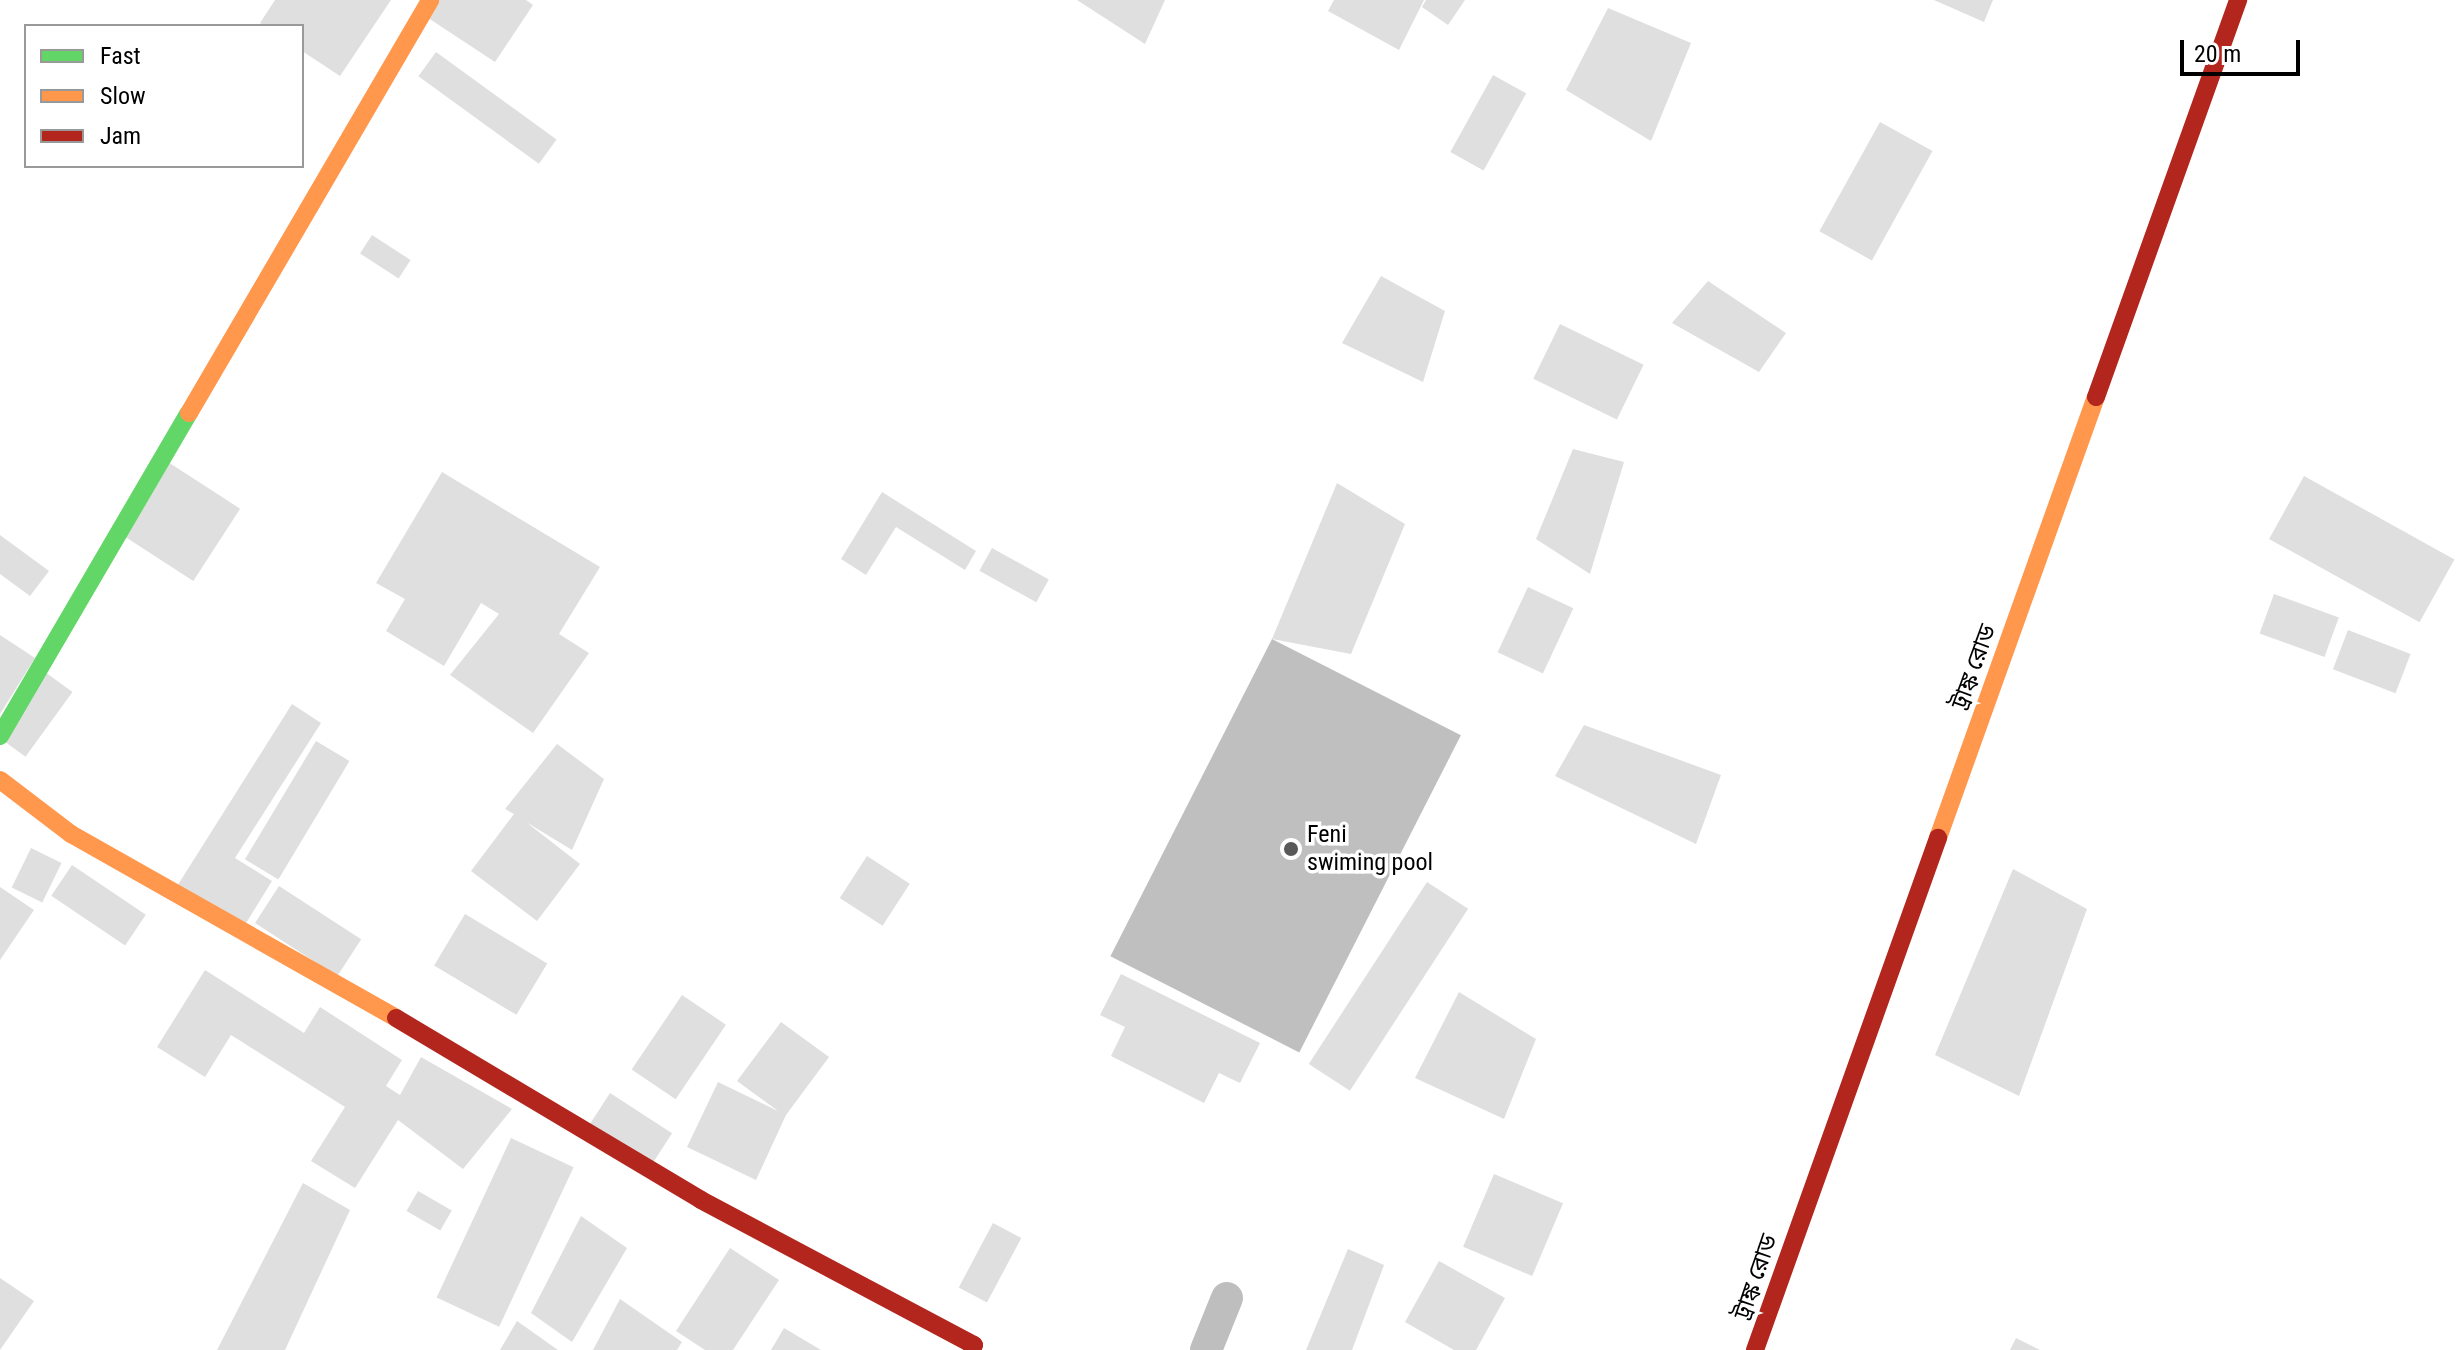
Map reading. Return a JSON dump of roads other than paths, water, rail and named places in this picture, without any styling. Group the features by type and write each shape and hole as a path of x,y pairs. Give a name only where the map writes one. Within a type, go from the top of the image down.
{"street":[{"path":"0,736 430,0"},
{"name":"ট্রাঙ্ক রোড","path":"1755,1350 2238,0"},
{"path":"0,780 71,834 369,1002 701,1200 977,1348"},
{"path":"1206,1350 1227,1298"}],"place":[{"name":"Feni swiming pool","path":"1291,849"}]}
